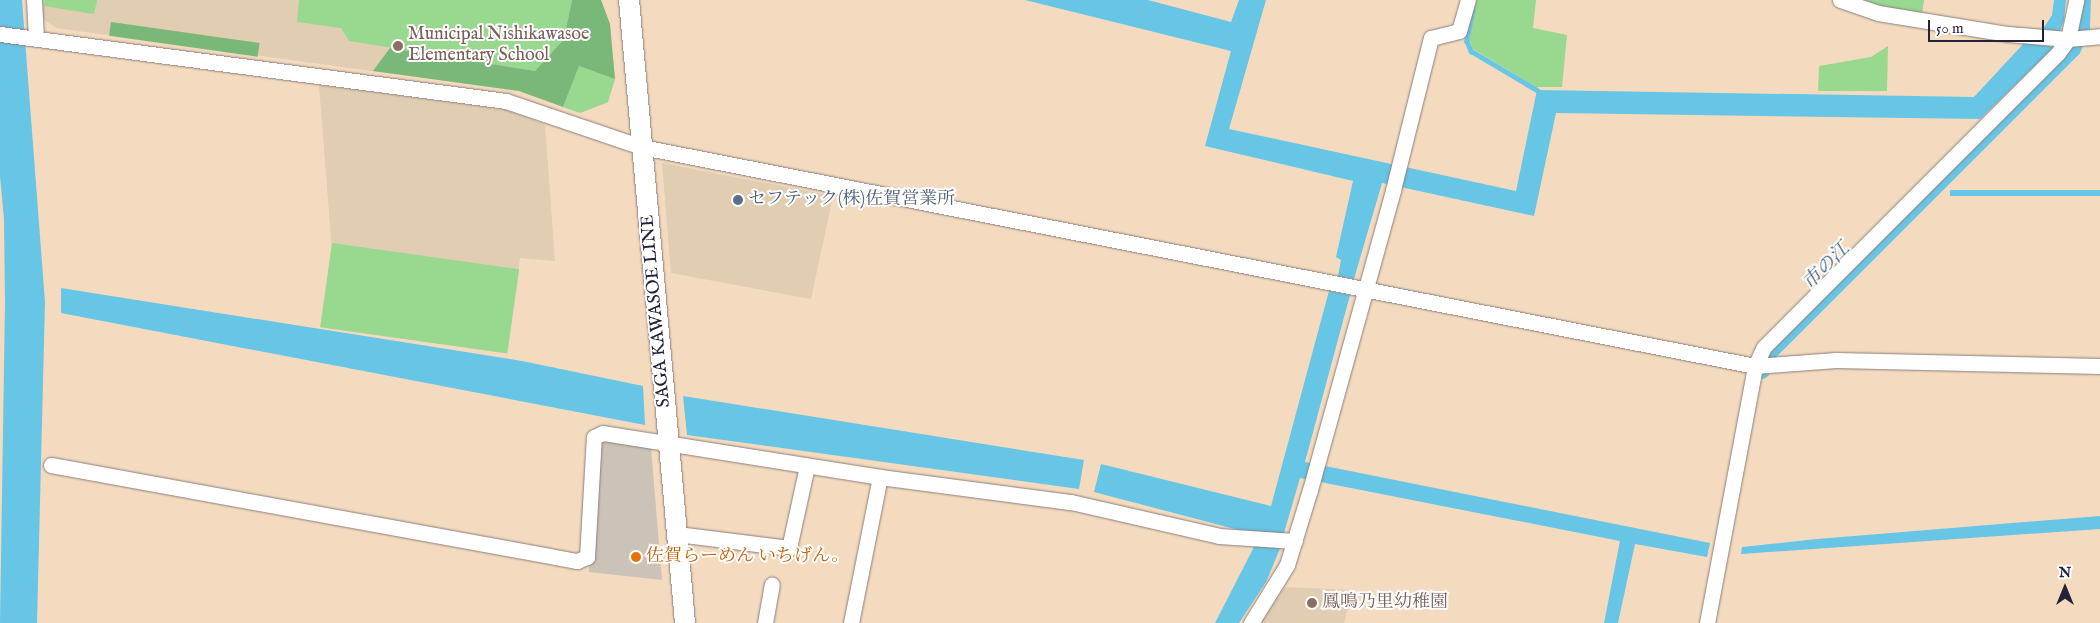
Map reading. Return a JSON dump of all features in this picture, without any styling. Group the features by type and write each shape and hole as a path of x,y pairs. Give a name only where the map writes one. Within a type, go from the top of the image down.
{"main road":[{"name":"SAGA KAWASOE LINE","path":"629,0 685,623"}],"street":[{"path":"34,0 36,38"},
{"path":"1251,623 1287,565 1295,541 1401,162 1431,38 1459,31 1468,0"},
{"path":"1840,0 1878,13 2008,34 2068,40 2094,37"},
{"path":"1707,623 1764,348 2058,53 2068,40 2076,0"},
{"path":"0,34 506,101 642,147 1364,291 1761,366 1836,360 2100,366"},
{"path":"51,464 577,561 587,557 594,437 603,433 669,441 880,478 1070,502 1219,536 1295,541"},
{"path":"677,534 789,548 807,466"},
{"path":"851,623 880,478"},
{"path":"766,623 772,585"}],"shaded area":[{"name":"Municipal Nishikawasoe Elementary School","path":"38,0 601,0 610,24 615,79 608,102 580,113 519,91 56,28 39,16"},
{"path":"319,85 506,110 545,125 555,261 520,258 506,352 338,328"},
{"path":"662,163 833,196 811,299 671,273"},
{"path":"598,435 651,448 662,580 589,572"},
{"path":"1285,587 1352,590 1344,623 1257,623"}],"green space":[{"path":"45,0 97,0 94,14 44,6"},
{"path":"299,0 572,0 564,39 535,71 349,41 341,28 297,22"},
{"path":"572,0 601,0 610,24 615,79 579,66 563,107 519,91 373,71 390,48 535,71 564,39"},
{"path":"1473,0 1536,0 1533,28 1567,35 1562,87 1536,87 1473,49 1467,33"},
{"path":"1855,0 1924,0 1922,15"},
{"path":"111,22 260,43 258,57 109,36"},
{"path":"1888,46 1887,91 1818,91 1819,66 1871,57"},
{"path":"579,66 615,79 608,102 580,113 563,107"},
{"path":"332,243 519,269 507,353 320,327"}],"water":[{"path":"0,0 22,0 45,302 37,623 0,623 5,303 4,219 0,176"},
{"path":"1025,0 1148,0 1231,22 1239,0 1266,0 1229,129 1516,191 1537,90 1974,97 2025,42 2054,47 1980,119 1556,113 1534,216 1382,183 1354,279 1338,276 1341,260 1336,257 1353,181 1205,146 1231,51"},
{"path":"2054,0 2066,0 2064,20 2059,34 2041,32 2052,15"},
{"path":"1950,190 2100,190 2100,196 1950,196"},
{"path":"61,288 522,361 643,386 645,425 61,313"},
{"path":"1329,291 1350,295 1305,462 1710,543 1707,557 1635,544 1618,623 1604,623 1620,541 1300,478 1284,533 1250,533 1094,492 1101,464 1271,506"},
{"path":"683,396 1084,460 1079,489 687,435"},
{"path":"2100,516 2100,529 1741,554 1742,547 1817,539"},
{"path":"1255,545 1281,546 1266,582 1239,623 1215,623"}],"waterway":[{"name":"市の江","path":"1762,371 1769,353 2073,49 2082,27 2083,0"},
{"path":"1473,9 1467,41 1471,51 1537,90"}],"place":[{"name":"Municipal Nishikawasoe Elementary School","path":"398,46"},
{"name":"セフテック(株)佐賀営業所","path":"738,200"},
{"name":"佐賀らーめん いちげん。","path":"636,557"},
{"name":"鳳鳴乃里幼稚園","path":"1312,603"}]}
